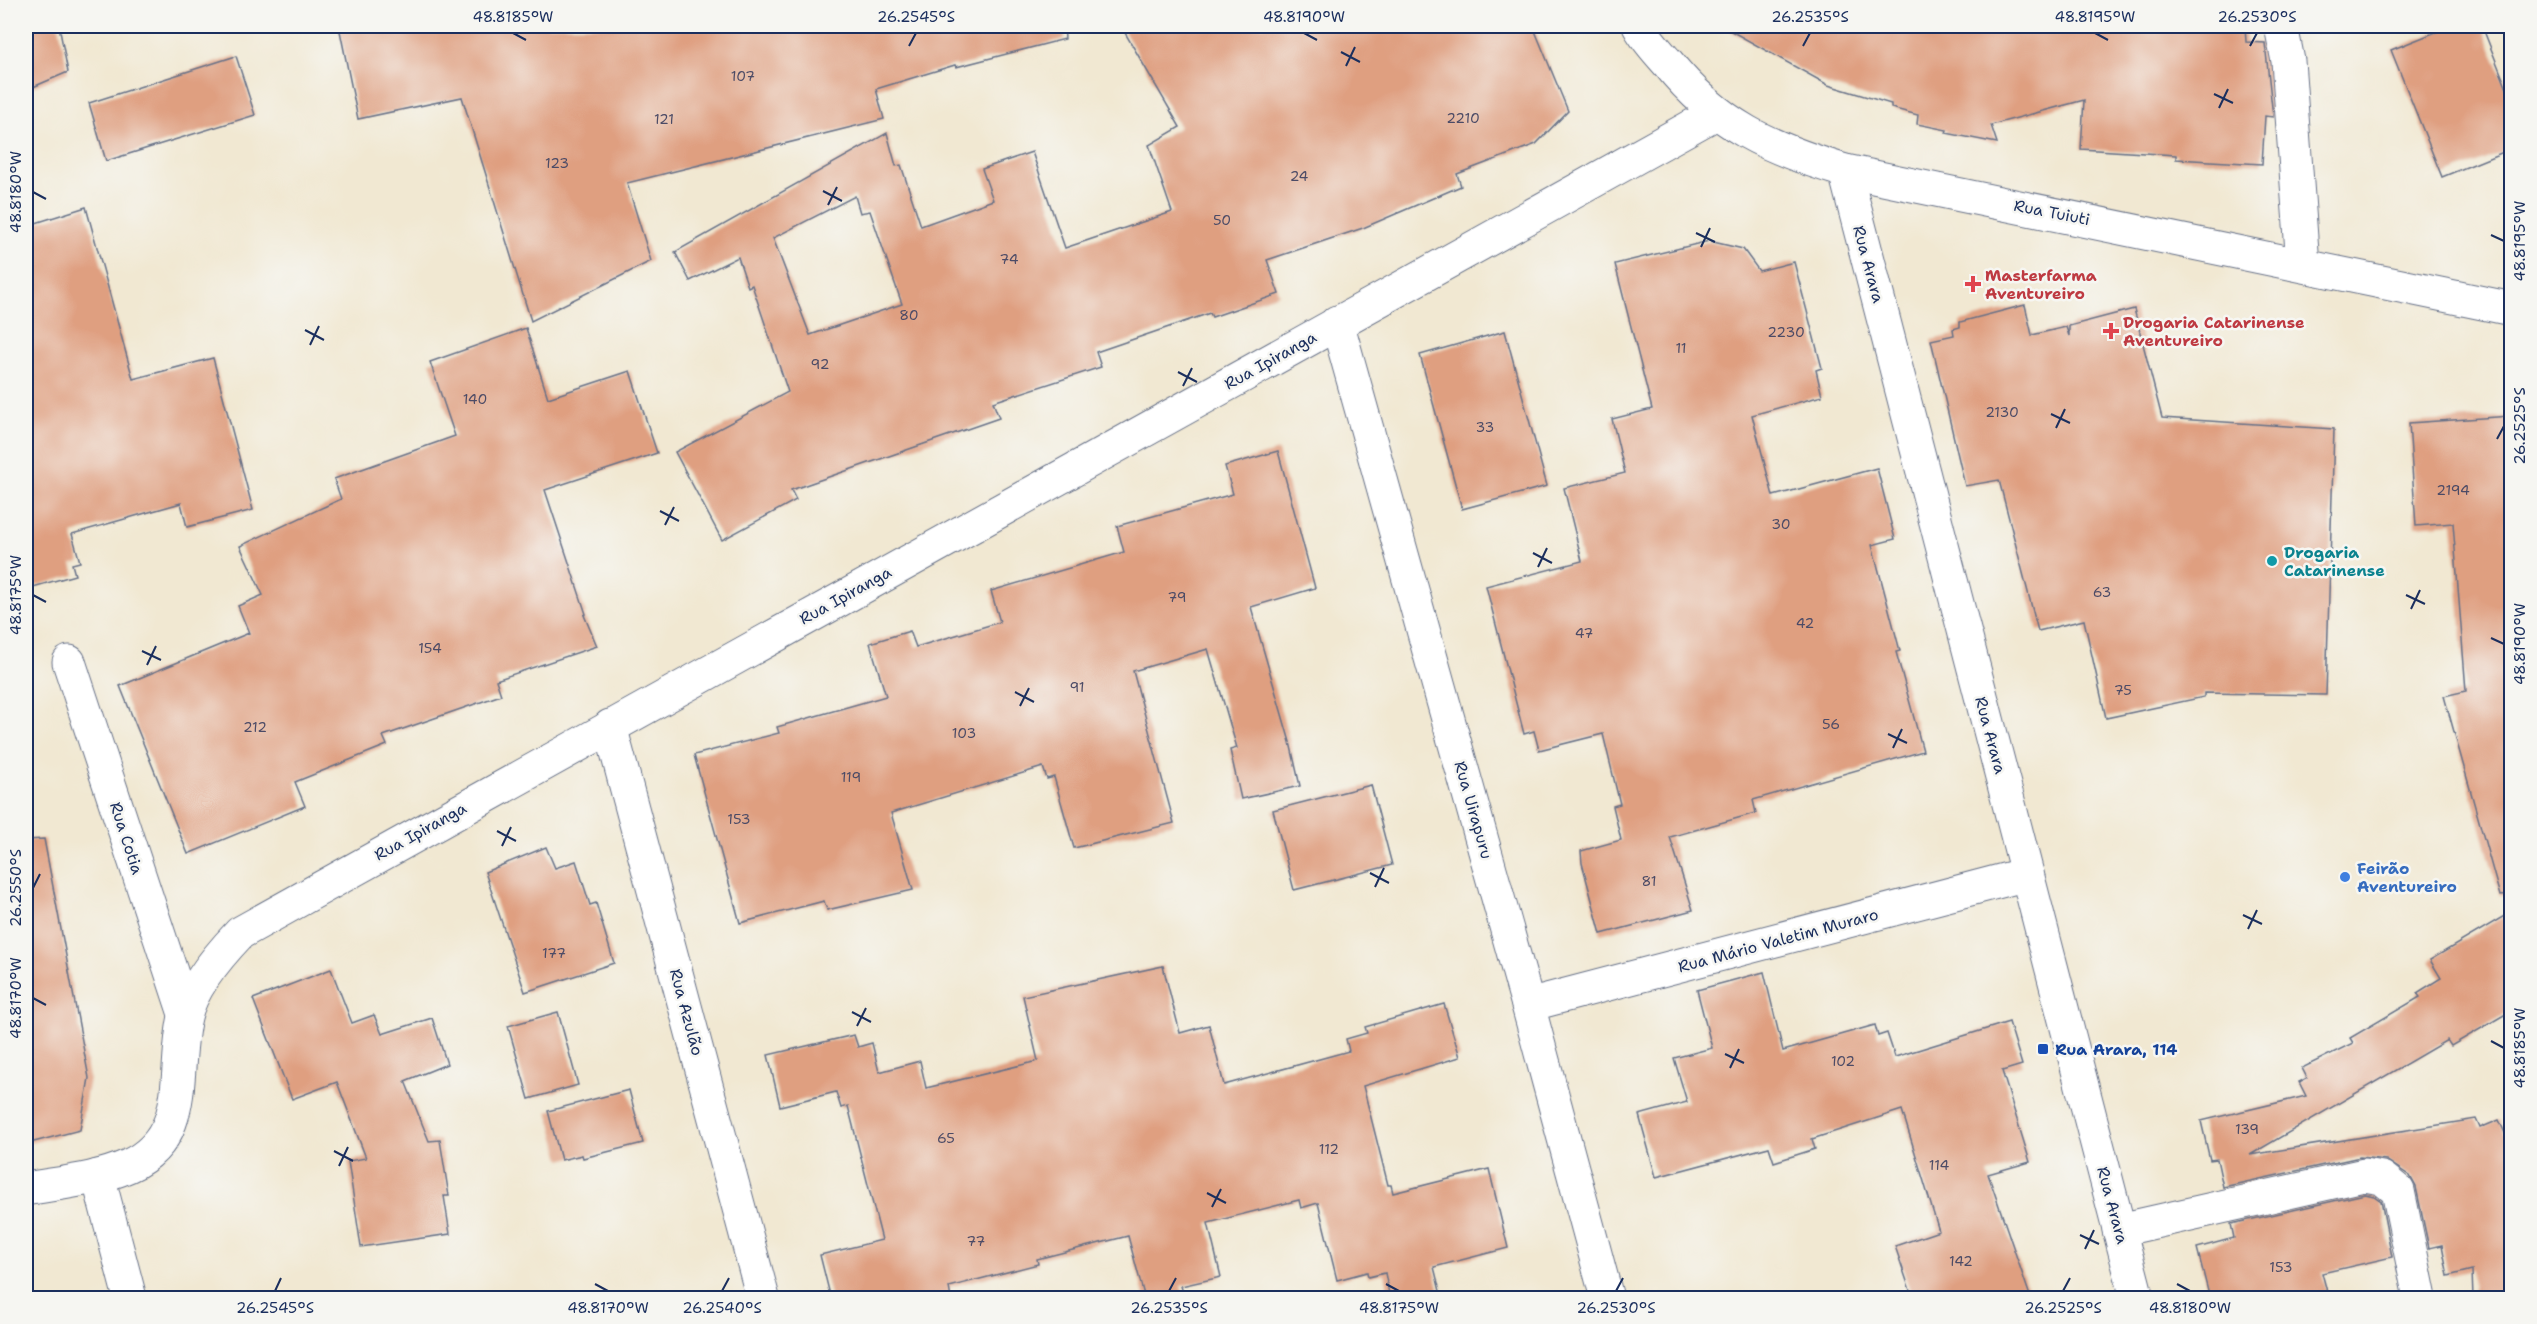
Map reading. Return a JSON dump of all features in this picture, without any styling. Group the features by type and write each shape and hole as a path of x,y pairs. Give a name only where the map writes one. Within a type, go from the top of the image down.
{"street":[{"name":"Rua Tuiuti","path":"1639,26 1676,73 1716,113 1755,138 1807,160 1845,171 2511,309"},
{"path":"2281,26 2288,61 2303,265"},
{"name":"Rua Ipiranga","path":"26,1189 98,1176 129,1166 153,1148 172,1122 178,1093 180,1044 185,1014 202,980 219,954 240,933 1716,113"},
{"name":"Rua Arara","path":"1845,171 2137,1299"},
{"name":"Rua Uirapuru","path":"1337,322 1528,1005 1607,1299"},
{"name":"Rua Cotia","path":"69,662 185,1014"},
{"name":"Rua Azulão","path":"610,726 763,1299"},
{"name":"Rua Mário Valetim Muraro","path":"1528,1005 2027,874"},
{"path":"2119,1230 2364,1175 2382,1178 2398,1191 2420,1299"},
{"path":"98,1176 130,1299"}],"building":[{"path":"26,26 59,26 68,72 26,90"},
{"path":"339,26 1064,26 1065,39 956,67 955,65 876,89 884,119 627,183 651,261 531,321 462,97 358,119"},
{"path":"1121,26 1533,26 1568,111 1536,144 1457,174 1461,186 1363,228 1267,260 1279,294 1212,317 1210,313 1096,352 1101,367 993,402 999,418 791,490 796,500 722,540 675,452 788,392 752,285 748,287 738,257 690,281 675,252 887,133 896,166 901,165 921,226 993,200 982,169 1032,152 1065,248 1172,212 1149,145 1180,127","holes":["855,196 860,213 870,211 902,304 810,335 773,238"]},
{"path":"1722,26 2245,26 2246,42 2265,43 2273,117 2265,116 2262,164 2176,159 2176,155 2081,149 2084,100 1991,125 1997,143 1946,133 1947,130 1917,124 1918,115 1891,108 1891,104 1828,85"},
{"path":"2451,26 2482,26 2511,99 2511,149 2442,177 2391,50"},
{"path":"236,56 255,115 106,161 89,103"},
{"path":"86,207 133,379 213,358 253,510 187,527 181,503 72,534 80,562 72,564 75,575 26,589 26,226"},
{"path":"1709,241 1743,249 1759,271 1794,262 1822,368 1816,370 1822,396 1752,415 1773,496 1877,468 1895,539 1872,545 1900,651 1896,652 1923,751 1753,800 1756,813 1670,837 1693,910 1601,934 1582,863 1581,851 1621,840 1613,806 1620,804 1603,734 1539,750 1534,731 1524,734 1486,586 1582,561 1564,488 1625,473 1612,419 1652,409 1615,264"},
{"path":"2025,305 2032,335 2066,327 2069,336 2069,326 2134,309 2162,418 2334,429 2326,695 2204,693 2204,697 2106,718 2084,620 2038,631 1999,480 1965,486 1931,340 1954,335 1953,329 1960,327 1960,322"},
{"path":"526,328 548,398 630,371 657,453 545,490 586,614 584,615 597,646 496,680 501,695 383,736 387,745 295,782 305,806 188,854 120,686 249,633 238,606 263,595 240,546 341,499 334,479 455,436 430,362"},
{"path":"1505,331 1547,486 1462,509 1420,355"},
{"path":"2511,416 2511,895 2500,896 2444,696 2466,691 2453,523 2416,526 2409,423"},
{"path":"1278,451 1315,588 1251,607 1290,742 1300,786 1241,799 1230,750 1237,748 1208,649 1133,671 1174,823 1074,848 1054,777 1047,779 1043,767 891,813 913,890 827,910 824,901 740,923 694,755 779,733 777,727 886,696 870,643 910,631 916,647 1000,622 991,591 1124,552 1117,526 1233,494 1225,466"},
{"path":"1371,785 1392,865 1294,890 1273,810"},
{"path":"44,839 89,1078 80,1130 26,1144 26,840"},
{"path":"546,847 555,868 576,861 590,905 596,903 614,963 525,992 485,872"},
{"path":"2511,912 2511,1011 2451,1046 2447,1040 2250,1155 2476,1119 2480,1128 2499,1120 2511,1146 2511,1299 2473,1299 2472,1270 2448,1276 2442,1245 2429,1248 2416,1187 2410,1176 2386,1160 2360,1157 2223,1187 2217,1159 2210,1160 2201,1121 2306,1096 2299,1082 2307,1078 2302,1068 2353,1043 2350,1038 2420,997 2417,993 2441,978 2430,960"},
{"path":"1163,966 1180,1033 1209,1025 1224,1085 1349,1051 1346,1039 1367,1033 1365,1027 1444,1004 1460,1057 1363,1086 1388,1185 1391,1185 1393,1193 1489,1169 1508,1248 1434,1267 1442,1299 1390,1299 1385,1273 1368,1277 1367,1272 1337,1280 1318,1203 1301,1208 1299,1200 1208,1223 1221,1277 1181,1286 1185,1299 1145,1299 1128,1236 1037,1259 1038,1264 949,1287 951,1299 831,1299 820,1255 882,1240 848,1106 841,1108 836,1092 780,1106 768,1055 854,1035 858,1047 872,1043 879,1072 920,1061 926,1088 1038,1061 1023,996"},
{"path":"331,969 352,1023 374,1015 382,1034 432,1018 447,1064 405,1081 429,1141 440,1140 449,1196 444,1196 450,1234 361,1247 348,1161 366,1158 337,1082 292,1099 253,999"},
{"path":"1764,972 1783,1051 1875,1025 1878,1036 1887,1033 1895,1057 2009,1022 2022,1065 2002,1071 2030,1162 1988,1174 2031,1299 1913,1299 1895,1246 1939,1231 1902,1110 1812,1139 1815,1149 1774,1162 1769,1147 1656,1177 1639,1115 1687,1102 1674,1058 1712,1048 1697,990"},
{"path":"558,1012 578,1085 529,1099 508,1026"},
{"path":"629,1090 643,1143 583,1158 582,1155 561,1160 548,1111"},
{"path":"2365,1194 2381,1201 2392,1257 2322,1273 2329,1299 2210,1299 2197,1248 2234,1238 2231,1224"}],"place":[{"name":"Masterfarma Aventureiro","path":"1973,284"},
{"name":"Drogaria Catarinense Aventureiro","path":"2111,331"},
{"name":"Drogaria Catarinense","path":"2272,561"},
{"name":"Feirão Aventureiro","path":"2345,877"},
{"name":"Rua Arara, 114","path":"2043,1049"}]}
